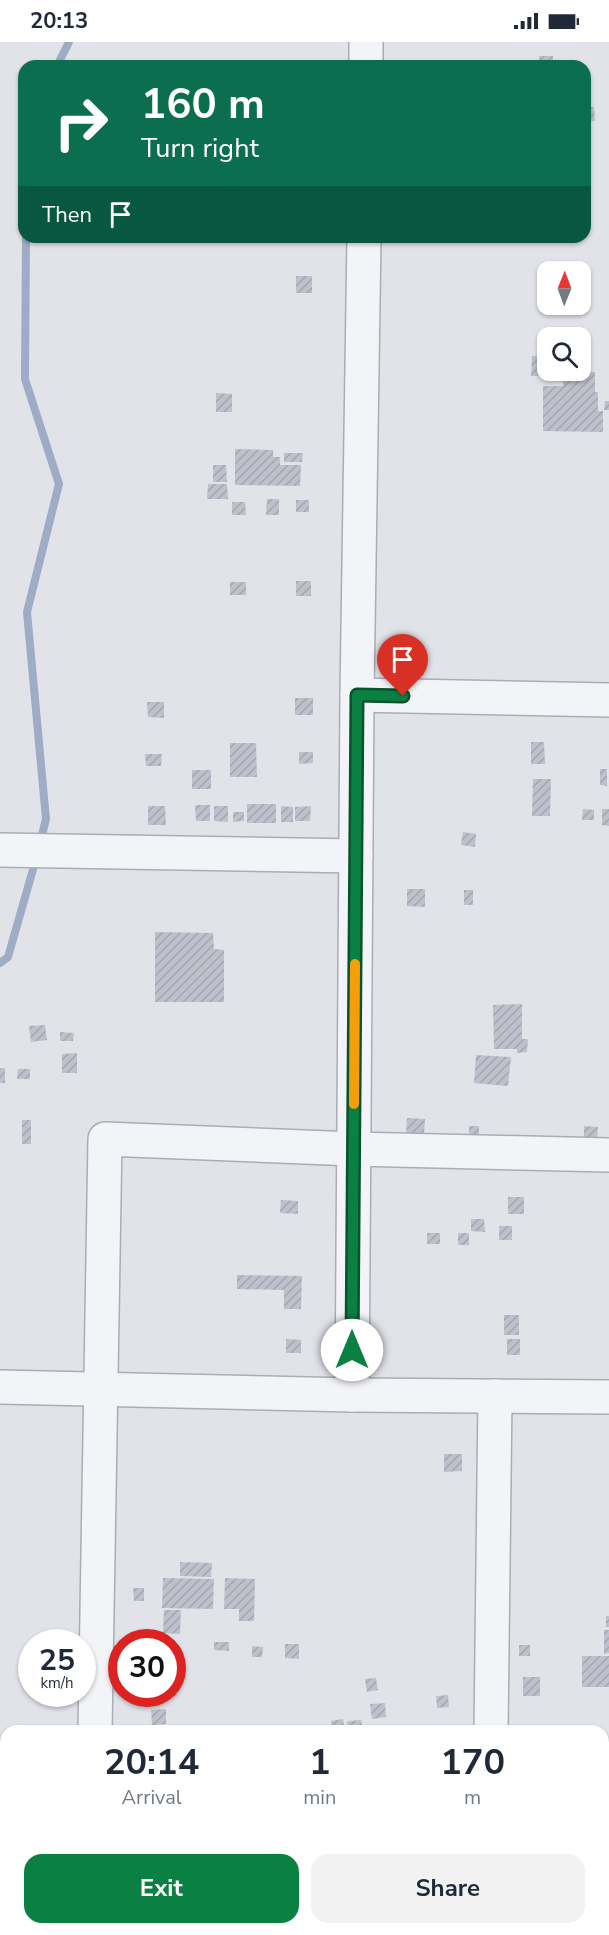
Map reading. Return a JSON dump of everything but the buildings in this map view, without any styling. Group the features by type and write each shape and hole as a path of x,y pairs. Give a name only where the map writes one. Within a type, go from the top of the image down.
{"street":[{"path":"366,42 366,60"},
{"path":"352,1395 363,243"},
{"path":"357,695 609,700"},
{"path":"0,850 356,856"},
{"path":"95,1725 105,1139 354,1149 609,1155"},
{"path":"0,1387 352,1395 609,1397"},
{"path":"491,1725 495,1396"}],"waterway":[{"path":"60,60 69,42"},
{"path":"26,243 25,379 59,484 27,612 46,819 40,843"},
{"path":"0,963 8,957 36,859"}],"slow traffic":[{"path":"354,1104 355,964"}],"route":[{"path":"352,1350 357,695 403,696"}]}
